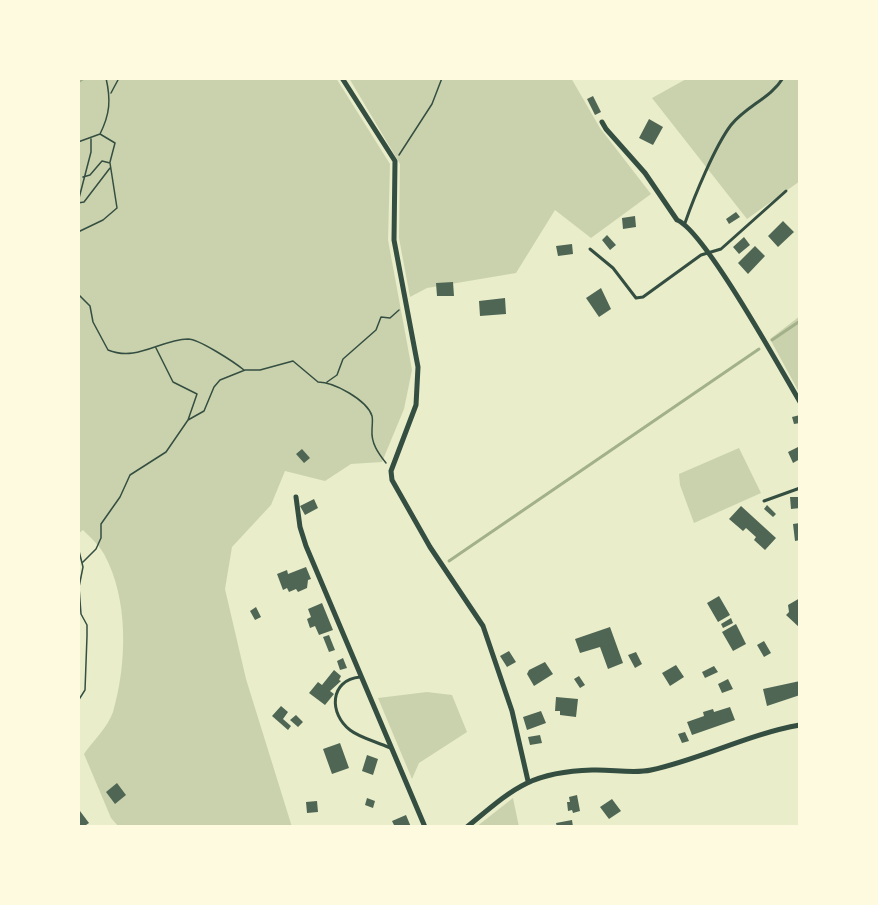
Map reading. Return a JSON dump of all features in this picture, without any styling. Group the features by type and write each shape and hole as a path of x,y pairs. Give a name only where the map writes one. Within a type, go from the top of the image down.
{"street":[{"path":"342,78 395,161 394,240 417,366 416,405 392,471 392,480 483,626 512,711 528,781"},
{"path":"602,122 645,173 677,220 685,223 710,253 800,402"},
{"path":"296,497 303,537 425,827"},
{"path":"467,827 506,795 528,781 557,773 592,770 648,771 677,763 735,741 800,725"}],"lane":[{"path":"685,223 728,130 740,116 777,87 783,78"},
{"path":"590,249 613,268 636,298 643,297 701,255 721,249 786,191"},
{"path":"764,501 800,488"},
{"path":"360,677 348,678 337,688 335,696 340,717 351,732 390,748"}],"path":[{"path":"78,142 100,134 109,116 110,94 106,78"},
{"path":"110,94 119,78"},
{"path":"395,161 432,104 442,78"},
{"path":"78,232 103,220 117,208 110,168 115,143 100,134"},
{"path":"91,138 91,152 78,203 84,202 110,168"},
{"path":"83,177 90,175 102,160 110,163"},
{"path":"78,293 90,306 93,322 108,350 122,356 188,339 202,342 219,356 226,357 244,370"},
{"path":"326,382 337,375 343,359 376,330 381,317 390,318 405,304"},
{"path":"83,562 96,549 101,538 101,524 120,497 130,475 166,452 188,420 197,394 173,382 156,347"},
{"path":"188,420 204,411 214,387 220,381 244,370 260,370 293,360 318,382 326,382 364,404 373,417 372,434 376,450 392,471"},
{"path":"78,546 83,562 79,587 81,614 87,626 84,653 85,690 78,701"},
{"path":"78,559 82,556"},
{"path":"78,691 85,690"}],"green space":[{"path":"78,78 336,78 390,164 388,240 412,370 404,409 382,462 351,464 325,481 285,471 271,505 232,547 225,589 246,679 292,827 119,827 111,818 84,754 104,729 113,712 121,673 123,632 118,591 104,554 83,530 78,534"},
{"path":"349,78 571,78 600,128 651,194 591,238 555,210 516,273 427,288 410,297 399,238 400,164"},
{"path":"688,78 800,78 800,181 747,219 652,98"},
{"path":"800,316 800,394 770,339"},
{"path":"739,448 761,493 694,523 680,485 679,474"},
{"path":"427,692 452,695 467,732 419,763 412,779 378,698"},
{"path":"513,798 519,827 476,827"}],"building":[{"path":"593,96 601,112 595,115 587,99"},
{"path":"649,119 663,127 653,145 639,138"},
{"path":"736,212 740,217 729,224 726,219"},
{"path":"635,216 636,227 623,229 622,218"},
{"path":"783,221 794,232 778,247 768,236"},
{"path":"607,235 616,245 610,250 602,240"},
{"path":"744,237 750,245 739,254 733,247"},
{"path":"572,244 573,254 558,256 556,246"},
{"path":"755,246 765,256 748,274 738,263"},
{"path":"453,282 454,296 437,296 436,283"},
{"path":"601,288 611,309 599,317 586,298"},
{"path":"505,298 506,314 480,316 479,301"},
{"path":"800,415 800,423 794,424 792,417"},
{"path":"800,446 800,459 793,463 788,452"},
{"path":"302,449 310,458 304,463 296,454"},
{"path":"790,497 799,497 800,508 791,509"},
{"path":"314,499 318,508 305,515 300,506"},
{"path":"767,505 776,514 773,517 764,509"},
{"path":"741,506 776,538 765,550 746,528 743,531 729,519"},
{"path":"800,523 800,540 795,541 793,524"},
{"path":"306,567 311,579 308,580 307,588 298,592 296,589 289,592 287,588 283,590 277,574 287,570 288,574"},
{"path":"719,596 730,615 718,622 707,603"},
{"path":"800,598 800,628 786,615 789,612 788,605"},
{"path":"322,603 333,630 319,635 315,626 310,628 307,619 311,617 308,609"},
{"path":"256,607 261,617 255,620 250,611"},
{"path":"731,618 733,623 723,628 721,624"},
{"path":"736,624 746,644 733,651 722,632"},
{"path":"610,627 623,663 608,669 600,647 580,653 575,639"},
{"path":"329,635 335,650 329,652 323,637"},
{"path":"764,641 771,653 764,657 757,645"},
{"path":"509,651 516,662 507,667 500,656"},
{"path":"636,652 642,664 635,668 628,655"},
{"path":"343,658 347,668 340,670 337,661"},
{"path":"545,662 553,674 534,686 527,674 529,670"},
{"path":"676,665 684,677 670,686 662,673"},
{"path":"714,666 718,672 705,678 702,672"},
{"path":"334,670 341,676 339,680 341,681 330,691 334,694 325,705 309,693 318,682 322,685"},
{"path":"579,676 585,685 580,688 574,679"},
{"path":"728,679 733,689 722,693 718,684"},
{"path":"800,681 800,695 767,706 763,689"},
{"path":"556,697 578,699 576,717 560,715 560,711 555,711"},
{"path":"281,706 288,712 283,719 291,726 288,730 272,716"},
{"path":"730,707 735,720 692,735 687,722 704,716 703,712 713,709 714,712"},
{"path":"541,711 546,723 527,730 523,717"},
{"path":"296,715 303,722 298,727 290,720"},
{"path":"685,732 689,741 682,743 678,734"},
{"path":"540,735 542,743 530,745 528,737"},
{"path":"340,743 349,768 332,774 323,749"},
{"path":"367,755 378,759 373,775 362,771"},
{"path":"117,783 126,795 115,804 106,792"},
{"path":"577,795 580,811 573,813 572,810 568,811 567,802 570,802 569,797"},
{"path":"367,798 375,801 373,808 365,805"},
{"path":"612,799 621,811 609,819 600,807"},
{"path":"317,801 318,812 307,813 306,802"},
{"path":"80,811 89,823 83,827 78,827"},
{"path":"406,815 411,827 395,827 392,821"},
{"path":"572,820 573,827 557,827 556,823"}],"waterway":[{"path":"78,82 84,78"},
{"path":"772,340 800,321"},
{"path":"449,561 759,349"}]}
